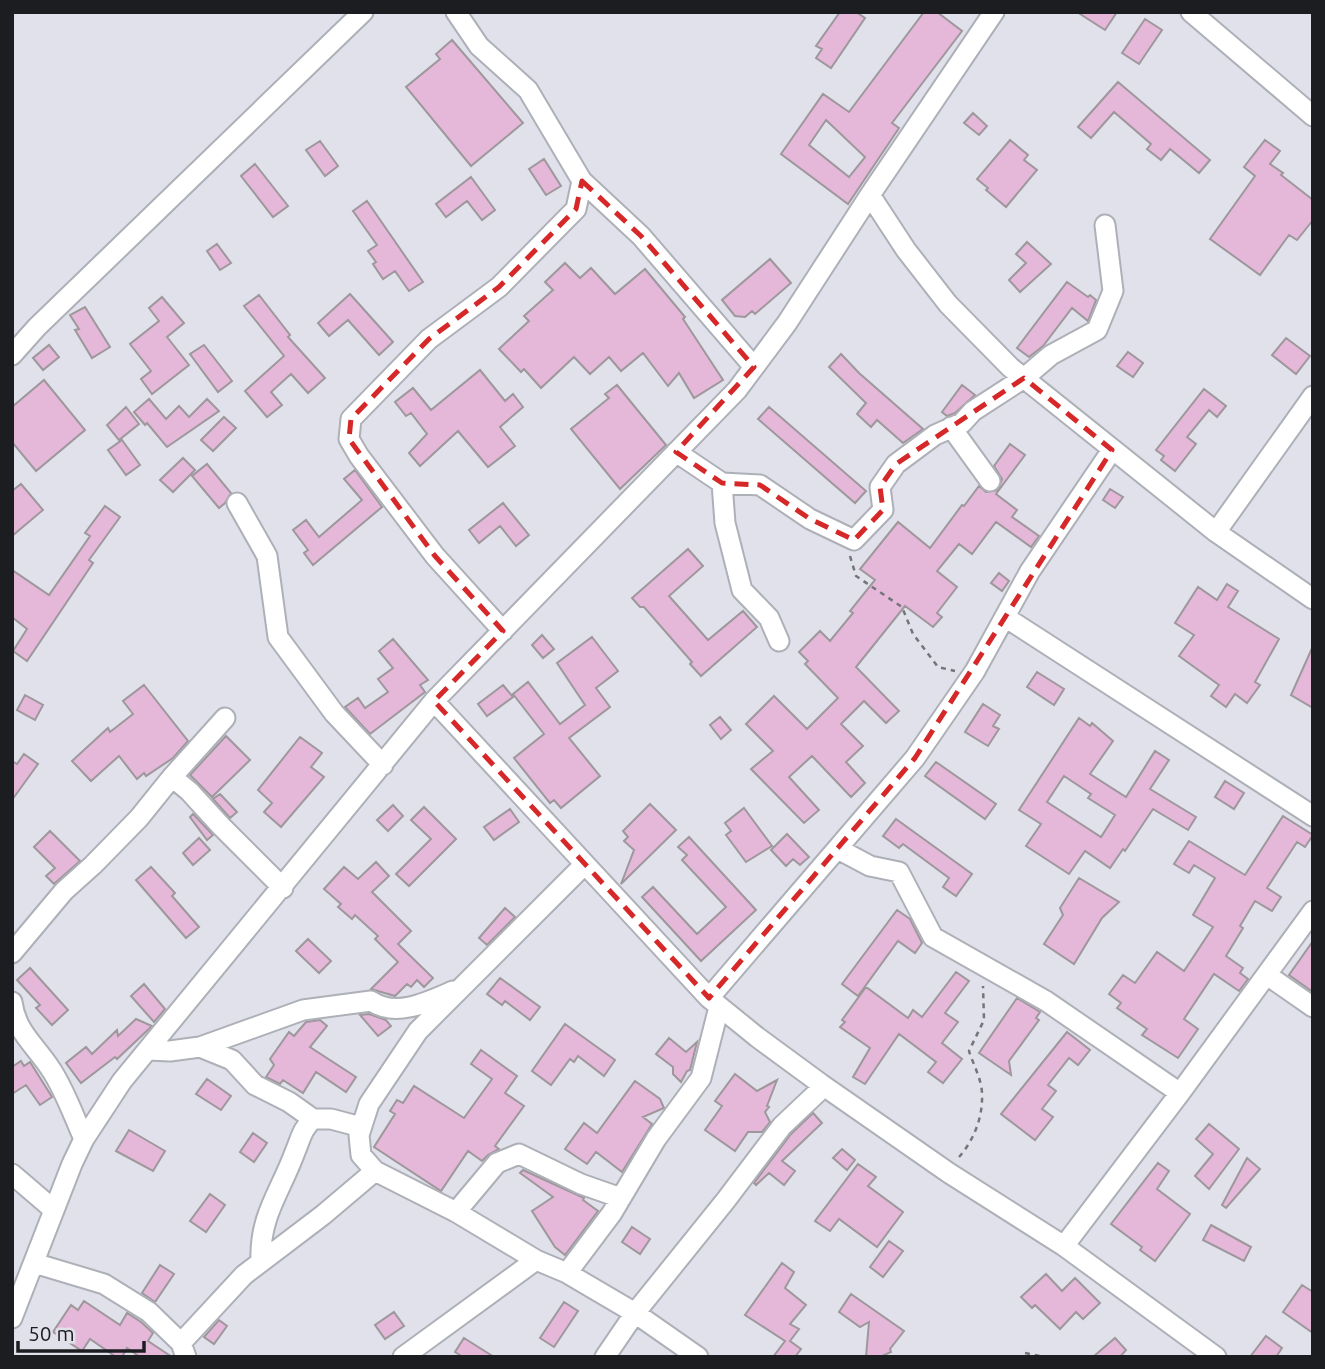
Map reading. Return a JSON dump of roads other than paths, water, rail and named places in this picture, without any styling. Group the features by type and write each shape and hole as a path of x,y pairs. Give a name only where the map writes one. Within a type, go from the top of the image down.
{"street":[{"path":"12,355 37,327 363,12"},
{"path":"456,12 480,46 528,90 582,181 641,236 754,367"},
{"path":"12,1318 84,1139 122,1081 434,701 737,390 787,323 994,12"},
{"path":"1191,12 1313,117"},
{"path":"503,631 435,556 359,456 349,439 351,419 429,339 499,286 576,209 582,181"},
{"path":"870,195 906,250 948,304 1010,368 1216,532 1313,599"},
{"path":"676,452 722,483 760,485 810,519 854,540 883,510 880,487 895,464 934,435 962,423 973,411 1024,378 1051,355 1097,330 1113,291 1105,225"},
{"path":"1216,532 1313,396"},
{"path":"951,428 990,481"},
{"path":"567,1273 621,1198 656,1139 701,1078 714,1003 915,758 972,675 1030,571 1112,450"},
{"path":"722,483 725,523 743,590 769,618 779,641"},
{"path":"237,503 267,556 278,637 334,713 383,765"},
{"path":"1004,617 1313,816"},
{"path":"434,701 714,1003 821,1084 949,1174 1064,1246 1209,1355"},
{"path":"12,953 64,891 139,818 225,718"},
{"path":"172,777 189,791 283,888"},
{"path":"838,849 870,866 899,872 933,937 1046,1001 1180,1093"},
{"path":"584,864 418,1031 369,1104 359,1135 361,1156 375,1171 456,1212 536,1261 567,1273 635,1312 698,1357"},
{"path":"1064,1246 1313,911"},
{"path":"1267,975 1313,1007"},
{"path":"148,1050 170,1051 200,1047 303,1010 371,1001 382,1008 415,1007 461,988"},
{"path":"12,1002 14,1014 32,1046 51,1069 84,1139"},
{"path":"200,1047 232,1060 255,1085 289,1102 313,1119 331,1119 361,1127"},
{"path":"606,1357 635,1312 782,1126 819,1091 821,1084"},
{"path":"261,1262 260,1241 268,1211 303,1129 313,1119"},
{"path":"456,1212 497,1163 519,1154 581,1184 621,1198"},
{"path":"34,1263 103,1284 149,1312 183,1350 244,1275 323,1215 375,1171"},
{"path":"12,1174 54,1210"},
{"path":"403,1357 536,1261"}]}
